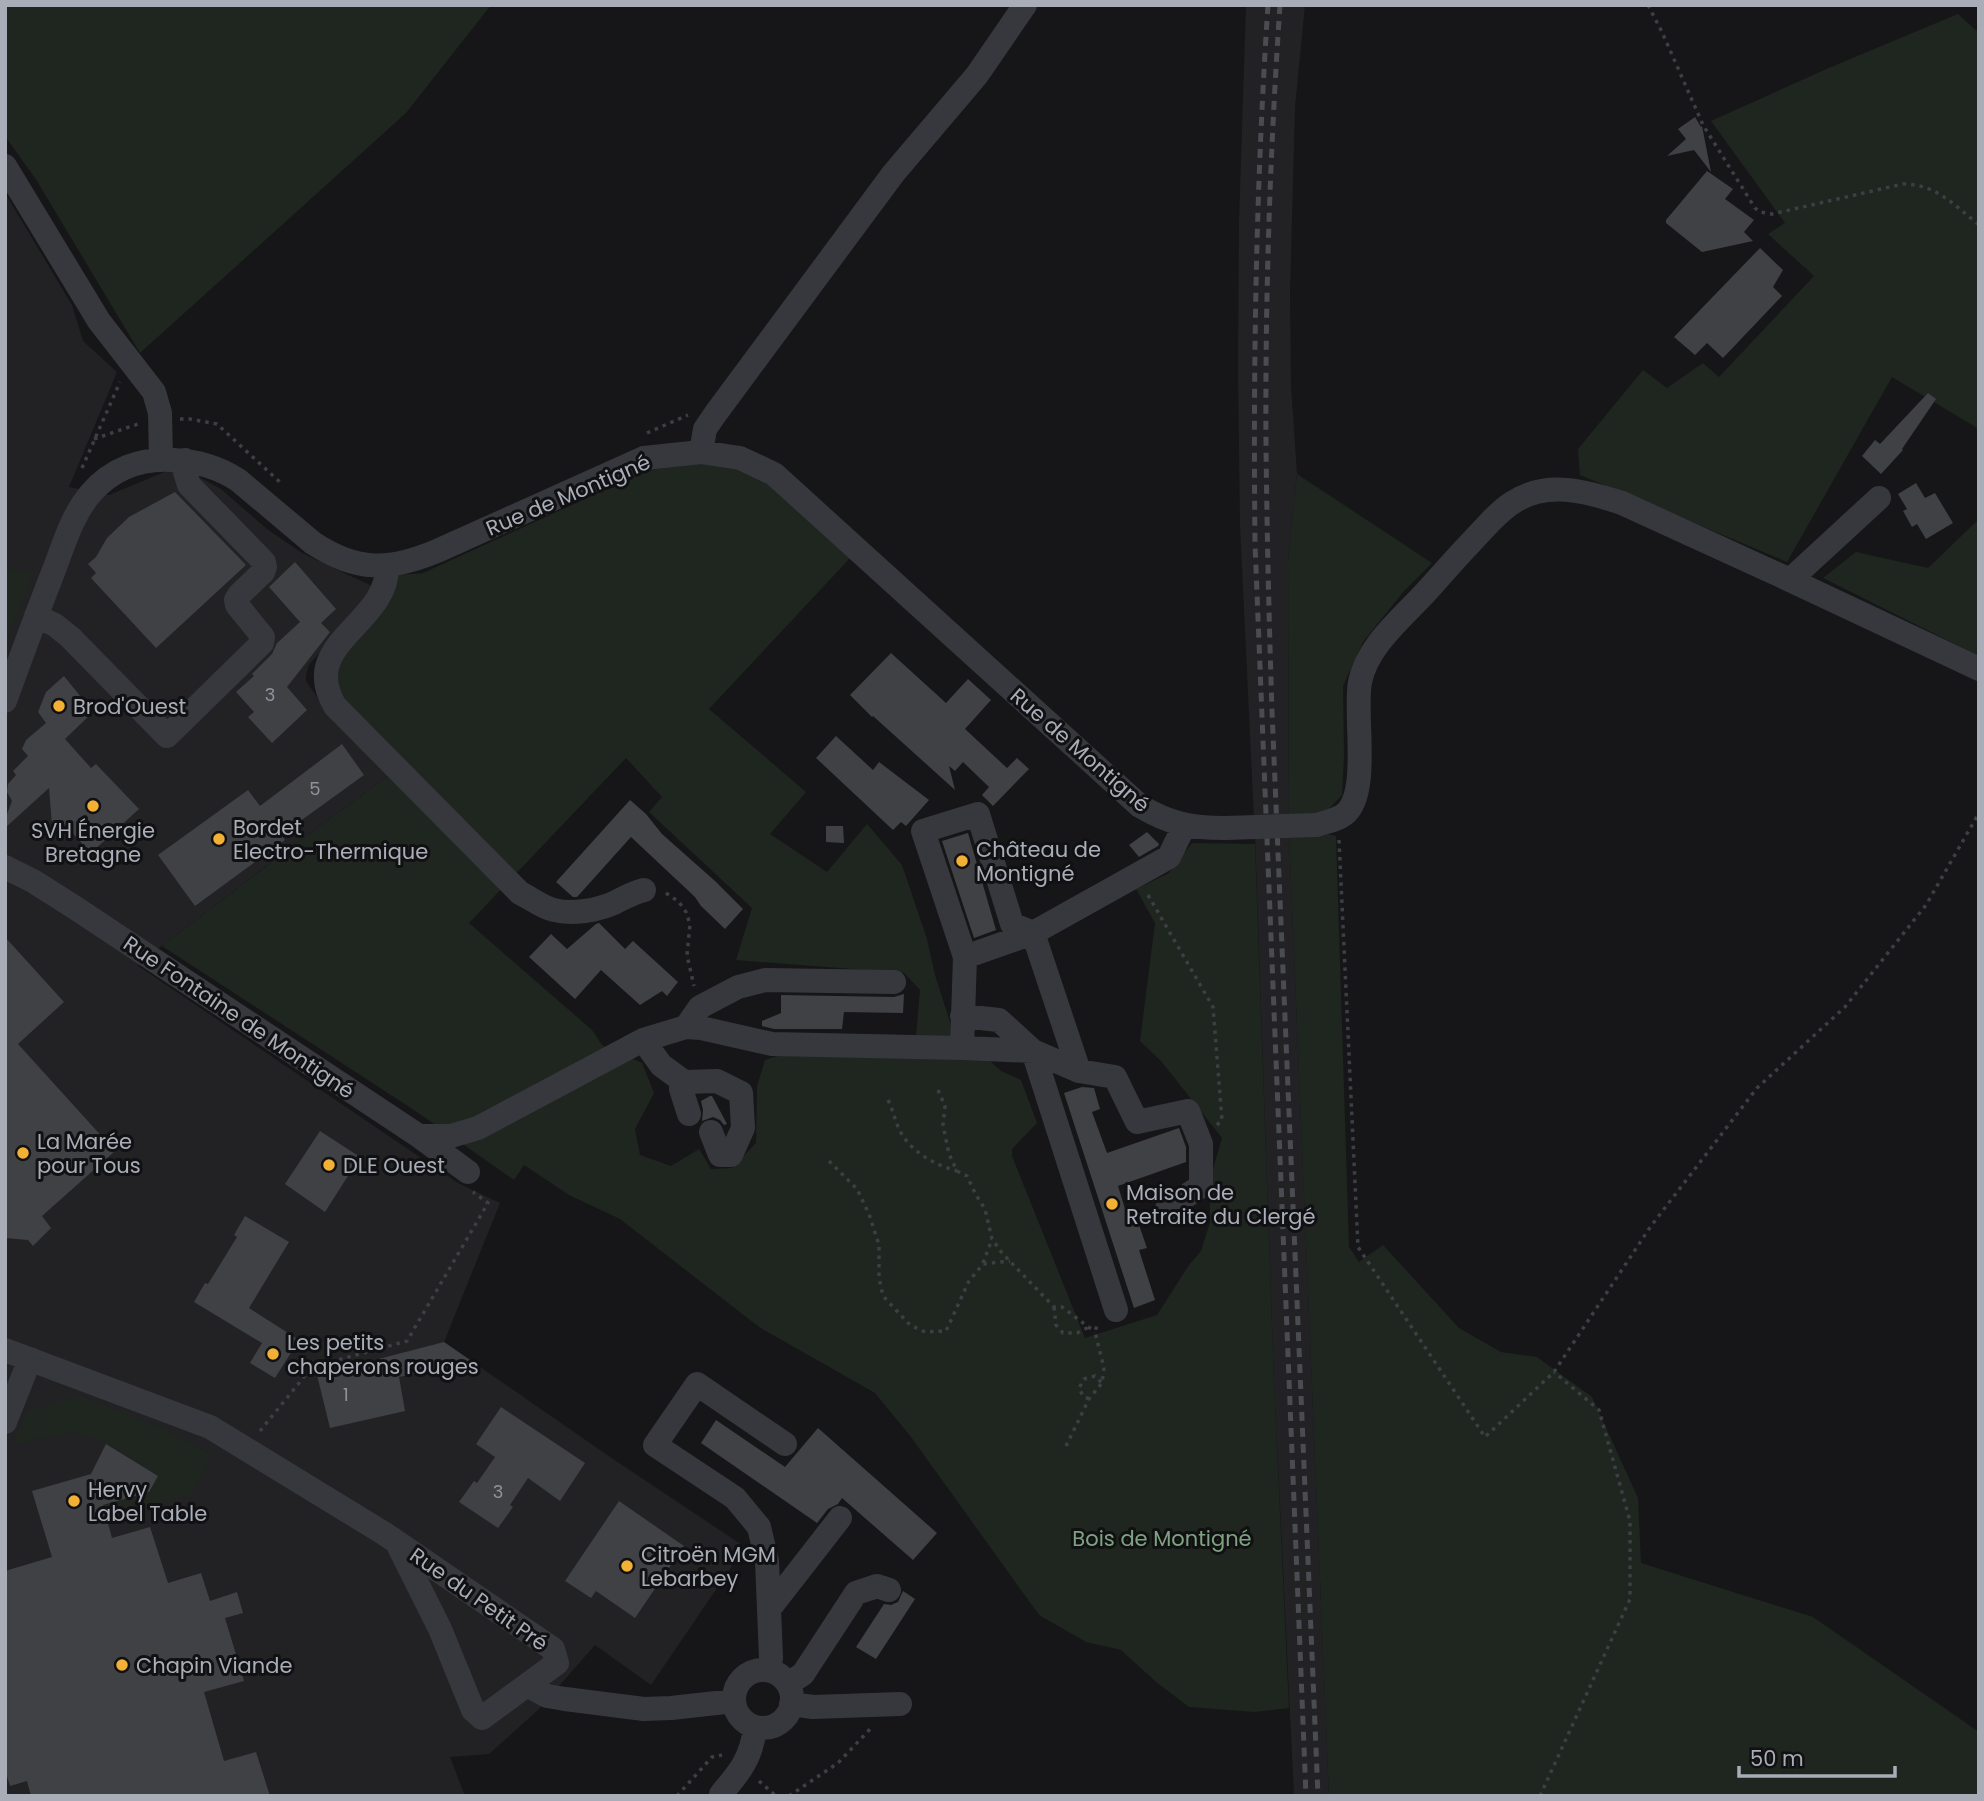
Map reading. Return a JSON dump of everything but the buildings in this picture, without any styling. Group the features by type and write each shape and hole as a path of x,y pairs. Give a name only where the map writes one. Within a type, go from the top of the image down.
{"street":[{"path":"701,452 705,429 716,413 893,174 977,75 1026,5"},
{"path":"5,166 99,321 154,392 159,420 173,460 184,469 189,485 264,562 265,567 264,572 236,600 237,605 260,631 262,643 167,736 70,637 55,625 36,616"},
{"name":"Rue de Montigné","path":"5,701 71,526 82,505 93,491 120,470 147,460 198,462 225,472 326,552 356,564 387,566 414,561 644,458 701,452 740,458 774,474 1140,806 1155,815 1184,826 1225,828 1327,821"},
{"path":"1327,821 1346,813 1357,792 1360,682 1366,665 1381,640 1491,521 1511,503 1550,489 1573,490 1622,503 1979,670"},
{"path":"1790,580 1879,498"},
{"path":"387,566 383,593 329,657 325,678 329,696 335,706 520,893 554,911 573,911 612,904 628,894 644,890"},
{"path":"962,1048 965,957 923,831 978,814 1012,924 1033,933 1079,1071"},
{"path":"965,957 1033,933 1169,857 1184,826"},
{"name":"Rue Fontaine de Montigné","path":"5,867 74,907 419,1136 468,1172"},
{"path":"419,1136 451,1136 478,1128 643,1040 693,1017 738,987 765,980 894,982"},
{"path":"962,1016 999,1020 1033,1051 1079,1071 1115,1077 1137,1122 1188,1111 1201,1144 1201,1186 1167,1209"},
{"path":"693,1017 701,1028 772,1044 1033,1051"},
{"path":"643,1040 661,1065 684,1082 717,1081 741,1093 743,1128 731,1156 720,1155 711,1132"},
{"path":"1033,1051 1107,1314"},
{"path":"684,1082 681,1089 689,1114"},
{"name":"Rue du Petit Pré","path":"5,1350 210,1427 397,1543 553,1649 558,1663 482,1718 473,1710 440,1629 397,1543"},
{"path":"5,1422 30,1359"},
{"path":"785,1444 696,1384 655,1445 735,1498 759,1527 767,1561 771,1658 783,1686 788,1713 774,1726 765,1728 755,1727 737,1712 734,1692 751,1672 783,1686 813,1707 892,1704"},
{"path":"769,1608 840,1518"},
{"path":"783,1686 803,1674 856,1593 877,1586 889,1590"},
{"path":"527,1685 556,1698 644,1709 734,1701"},
{"path":"721,1794 743,1766 754,1738 755,1727"}],"path":[{"path":"1648,5 1703,125 1760,212 1772,214 1903,184 1919,184 1936,191 1979,225"},
{"path":"129,360 94,439 127,427 159,420 190,419 217,425 290,492"},
{"path":"637,438 695,412 716,413"},
{"path":"1327,821 1359,1247 1485,1437 1554,1372 1651,1226 1757,1087 1845,1007 1926,905 1979,813"},
{"path":"1137,876 1213,1007 1222,1120 1201,1144"},
{"path":"644,890 657,889 670,895 686,912 690,924 688,964 693,1017"},
{"path":"938,1090 945,1106 943,1125 949,1154 957,1171"},
{"path":"888,1100 900,1131 915,1151 935,1163 967,1176 985,1209 992,1239 1002,1254 1054,1307 1056,1325 1063,1333 1077,1333 1089,1327"},
{"path":"829,1161 857,1189 869,1214 879,1245 879,1278 883,1296 911,1325 925,1332 946,1331 969,1281 983,1264 992,1239"},
{"path":"246,1448 312,1367 407,1342 488,1203 464,1186 468,1172"},
{"path":"983,1264 1010,1261"},
{"path":"1054,1307 1062,1307 1095,1332 1104,1368 1102,1383 1089,1399 1066,1446"},
{"path":"1095,1332 1107,1314"},
{"path":"1540,1796 1630,1599 1630,1521 1599,1410 1554,1372"},
{"path":"1089,1399 1083,1396 1079,1388 1084,1380 1095,1376 1102,1383"},
{"path":"789,1796 838,1763 892,1704"},
{"path":"677,1796 696,1773"},
{"path":"1216,1796 1235,1796"}],"shaded area":[{"path":"1246,5 1305,5 1295,107 1290,293 1291,386 1297,474 1288,561 1289,817 1254,819 1240,524 1238,369 1239,222"},
{"path":"5,193 72,305 83,341 117,372 69,487 109,495 167,471 197,476 221,489 267,529 302,553 374,587 309,665 306,681 325,709 388,776 137,965 458,1183 500,1203 444,1342 745,1547 651,1685 595,1645 538,1710 489,1754 450,1757 465,1796 5,1796"},
{"path":"1289,833 1329,1796 1294,1796 1274,1382 1255,835"}],"green space":[{"path":"5,5 491,5 406,113 140,353 37,181 5,136"},
{"path":"1958,14 1979,33 1979,429 1892,377 1787,562 1580,475 1578,449 1643,370 1667,388 1703,363 1719,377 1814,276 1768,234 1785,223 1711,121"},
{"name":"Bois de Montigné","path":"718,460 770,484 852,556 709,709 806,792 770,834 827,872 867,824 902,865 927,939 951,1025 1001,1071 1021,1080 1037,1123 1012,1149 1012,1156 1085,1338 1157,1315 1201,1251 1210,1222 1210,1179 1222,1138 1161,1061 1140,1041 1155,923 1136,889 1169,873 1192,843 1255,844 1274,1382 1289,1708 1254,1712 1189,1707 1121,1650 1086,1642 1039,1615 911,1437 875,1393 759,1327 620,1219 569,1195 524,1165 514,1180 417,1112 162,946 388,776 338,700 334,660 385,597 399,575 423,573 657,466","holes":["626,758 662,797 649,812 752,908 736,960 904,973 920,990 916,1037 793,1051 765,1060 757,1086 756,1143 732,1168 711,1169 699,1149 671,1166 640,1155 635,1129 654,1093 642,1063 602,1045 592,1030 469,923"]},
{"path":"1297,474 1432,563 1404,591 1363,642 1343,686 1342,795 1327,811 1289,817 1288,561"},
{"path":"1979,519 1979,656 1823,578 1856,552 1928,568"},
{"path":"5,570 33,573 5,643"},
{"path":"1317,831 1336,836 1349,1247 1359,1262 1383,1245 1459,1328 1501,1352 1537,1357 1592,1397 1638,1498 1641,1563 1813,1617 1979,1732 1979,1796 1329,1796 1289,833"},
{"path":"78,1395 166,1430 211,1455 192,1494 107,1519 103,1505 158,1475 117,1450 83,1435 66,1433 18,1444 13,1442 27,1412"}],"railway":[{"path":"1268,5 1256,274 1255,544 1306,1796"},
{"path":"1280,5 1267,280 1268,578 1318,1796"}],"place":[{"name":"Brod'Ouest","path":"59,706"},
{"name":"SVH Énergie Bretagne","path":"93,806"},
{"name":"Bordet Electro-Thermique","path":"219,839"},
{"name":"Château de Montigné","path":"962,861"},
{"name":"La Marée pour Tous","path":"23,1153"},
{"name":"DLE Ouest","path":"329,1165"},
{"name":"Maison de Retraite du Clergé","path":"1112,1204"},
{"name":"Les petits chaperons rouges","path":"273,1354"},
{"name":"Hervy Label Table","path":"74,1501"},
{"name":"Citroën MGM Lebarbey","path":"627,1566"},
{"name":"Chapin Viande","path":"122,1665"}]}
